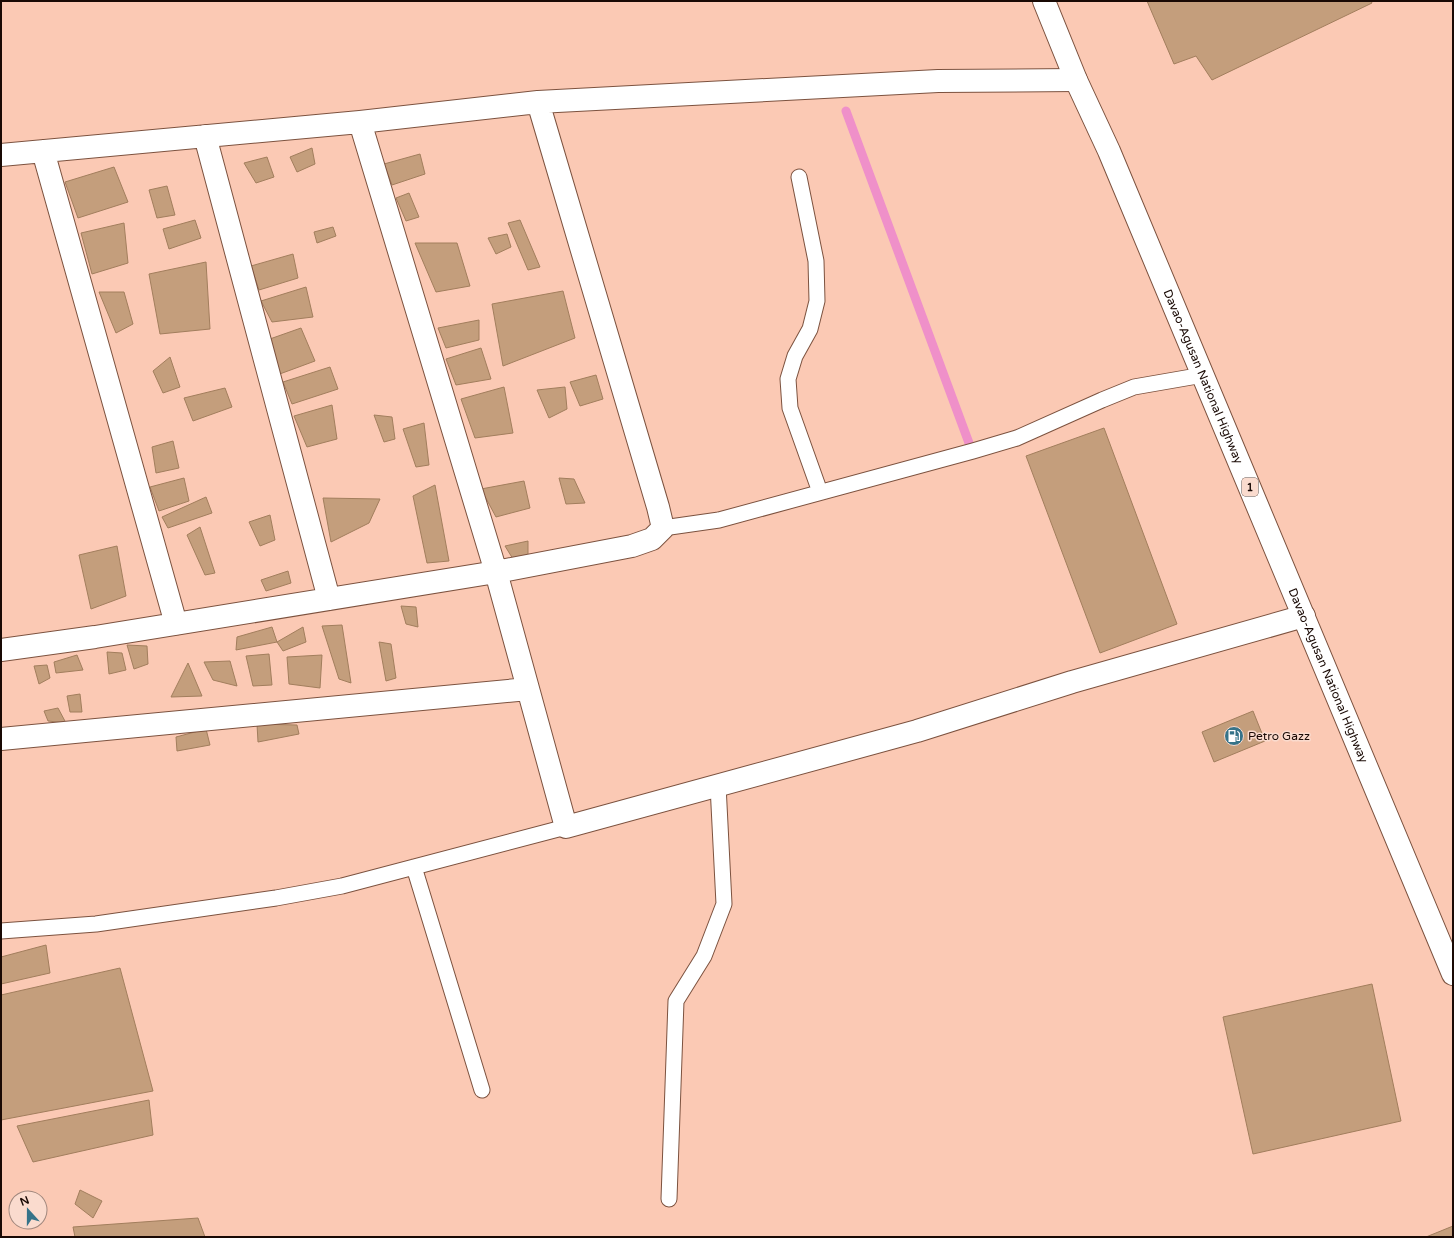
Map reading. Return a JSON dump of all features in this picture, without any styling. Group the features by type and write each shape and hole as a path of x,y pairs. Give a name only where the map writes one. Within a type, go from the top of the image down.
{"main road":[{"name":"Davao-Agusan National Highway","path":"1044,1 1076,80 1112,158 1453,974"},
{"path":"1,155 360,122 538,102 938,81 1076,80"},
{"path":"1,650 95,637 496,572 632,546 652,539 663,528 538,102"},
{"path":"360,122 496,572 566,827 917,730 1072,682 1304,616"},
{"path":"205,136 329,599"},
{"path":"43,151 176,624"},
{"path":"1,739 528,689"}],"lane":[{"path":"799,177 816,261 817,301 810,329 795,356 788,379 790,408 820,492"},
{"path":"663,528 719,520 973,451 1017,438 1134,387 1203,375"},
{"path":"669,1199 676,1001 704,956 724,904 718,785"},
{"path":"1,931 96,924 276,898 342,886 566,827"},
{"path":"414,867 482,1090"}],"building":[{"path":"1147,1 1371,1 1372,3 1212,80 1196,56 1174,64"},
{"path":"312,148 315,164 297,172 290,157"},
{"path":"420,154 425,174 392,185 384,164"},
{"path":"267,157 274,177 256,183 244,163"},
{"path":"114,167 128,202 78,218 65,182"},
{"path":"167,186 175,215 157,218 149,190"},
{"path":"409,193 419,217 406,221 396,198"},
{"path":"195,220 201,238 169,249 163,229"},
{"path":"520,220 540,267 528,270 508,223"},
{"path":"124,223 128,263 92,274 81,233"},
{"path":"333,227 336,236 317,243 314,232"},
{"path":"507,234 511,247 496,254 488,238"},
{"path":"415,243 457,243 470,286 436,292"},
{"path":"293,254 298,278 259,290 251,266"},
{"path":"206,262 210,329 160,334 149,274"},
{"path":"306,287 313,317 272,322 261,301"},
{"path":"563,291 575,338 503,366 492,304"},
{"path":"99,292 124,292 133,324 116,333"},
{"path":"479,320 479,340 446,348 438,328"},
{"path":"301,328 315,361 277,375 267,340"},
{"path":"481,348 491,379 456,385 446,359"},
{"path":"170,357 180,387 163,393 153,371"},
{"path":"330,367 338,389 292,404 283,382"},
{"path":"596,375 603,399 580,406 570,382"},
{"path":"504,387 513,433 475,438 461,399"},
{"path":"565,387 567,409 549,418 537,390"},
{"path":"225,388 232,407 193,421 184,398"},
{"path":"332,405 337,439 307,447 294,416"},
{"path":"374,415 392,417 395,439 384,442"},
{"path":"424,423 429,465 416,467 403,429"},
{"path":"1104,428 1177,624 1100,653 1026,456"},
{"path":"173,441 179,468 156,473 152,447"},
{"path":"184,478 189,501 159,511 150,487"},
{"path":"559,478 574,479 585,503 566,504"},
{"path":"524,481 530,508 496,517 481,489"},
{"path":"435,485 449,561 427,563 413,496"},
{"path":"206,497 212,513 168,528 162,517"},
{"path":"323,498 380,499 369,523 331,542"},
{"path":"270,515 275,540 260,546 249,522"},
{"path":"200,527 215,573 205,575 187,535"},
{"path":"528,541 528,555 513,559 505,546"},
{"path":"117,546 126,596 91,609 79,555"},
{"path":"288,571 291,583 266,591 261,580"},
{"path":"401,606 416,607 418,627 406,624"},
{"path":"342,625 351,683 339,679 322,626"},
{"path":"272,627 277,642 236,650 237,637"},
{"path":"303,627 306,642 283,651 277,642"},
{"path":"379,642 391,644 396,678 386,681"},
{"path":"127,645 147,646 148,664 134,669"},
{"path":"107,652 122,653 126,670 109,674"},
{"path":"269,654 272,685 253,686 246,656"},
{"path":"77,655 83,670 56,673 54,662"},
{"path":"322,655 320,688 289,684 287,657"},
{"path":"230,661 237,686 213,680 204,662"},
{"path":"188,663 202,696 171,697"},
{"path":"47,665 50,678 39,684 34,666"},
{"path":"80,694 82,712 70,712 67,696"},
{"path":"58,708 66,723 48,721 44,711"},
{"name":"Petro Gazz","path":"1253,711 1265,741 1214,762 1202,732"},
{"path":"257,724 297,725 299,734 258,742"},
{"path":"206,729 210,745 177,751 176,737"},
{"path":"46,945 50,973 1,984 1,957"},
{"path":"120,968 153,1091 1,1120 1,995"},
{"path":"1372,984 1401,1121 1253,1154 1223,1017"},
{"path":"149,1100 153,1135 33,1162 17,1126"},
{"path":"80,1190 102,1201 93,1218 75,1204"},
{"path":"198,1218 205,1237 75,1237 73,1227"},
{"path":"1453,1226 1453,1237 1426,1237"}],"waterway":[{"path":"846,111 969,443"}],"place":[{"name":"Petro Gazz","path":"1234,736"}]}
